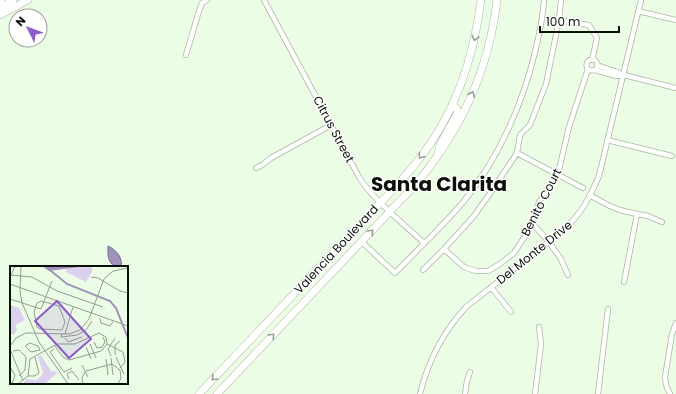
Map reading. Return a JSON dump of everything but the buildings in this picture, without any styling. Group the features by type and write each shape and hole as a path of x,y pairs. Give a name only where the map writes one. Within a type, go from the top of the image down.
{"main road":[{"path":"0,8 13,0"},
{"path":"0,15 28,0"},
{"name":"Valencia Boulevard","path":"198,394 381,202 421,157 452,105 461,85 477,27 482,0"},
{"name":"Valencia Boulevard","path":"217,394 362,242 415,185 438,157 456,127 476,86 489,43 496,0"},
{"path":"438,157 440,144 458,112 452,105"}],"street":[{"path":"186,54 202,3 207,0"},
{"name":"Citrus Street","path":"264,0 359,177 368,189 424,243"},
{"path":"362,242 395,273 447,221 477,184 488,167 518,108 532,65 543,16 544,0"},
{"path":"423,270 474,216 492,192 517,153 520,135 530,125 546,84 559,20 561,0"},
{"name":"Del Monte Drive","path":"420,394 431,360 446,332 466,306 565,229 574,220 590,196 598,176 624,75 641,0"},
{"path":"638,11 676,20"},
{"path":"559,20 589,25 597,38 592,60 589,61 586,67 592,71 596,67"},
{"path":"592,60 596,62 596,67"},
{"path":"596,67 676,88"},
{"name":"Benito Court","path":"444,249 464,267 476,271 488,271 514,253 533,224 539,202 558,174 569,127 588,69"},
{"path":"256,168 271,158 331,125"},
{"path":"607,140 672,156"},
{"path":"517,153 583,188"},
{"path":"590,196 620,210 648,216 662,222"},
{"path":"624,282 637,214"},
{"path":"533,224 549,242 561,259 568,274"},
{"path":"492,287 511,312"},
{"path":"598,394 608,309"},
{"path":"670,394 666,385 665,377 672,334 676,323"},
{"path":"535,394 541,344 538,327"},
{"path":"465,394 470,372"}],"shaded area":[{"path":"108,246 120,257 121,266 114,266 109,260"}],"district":[{"name":"Santa Clarita","path":"439,184"}]}
